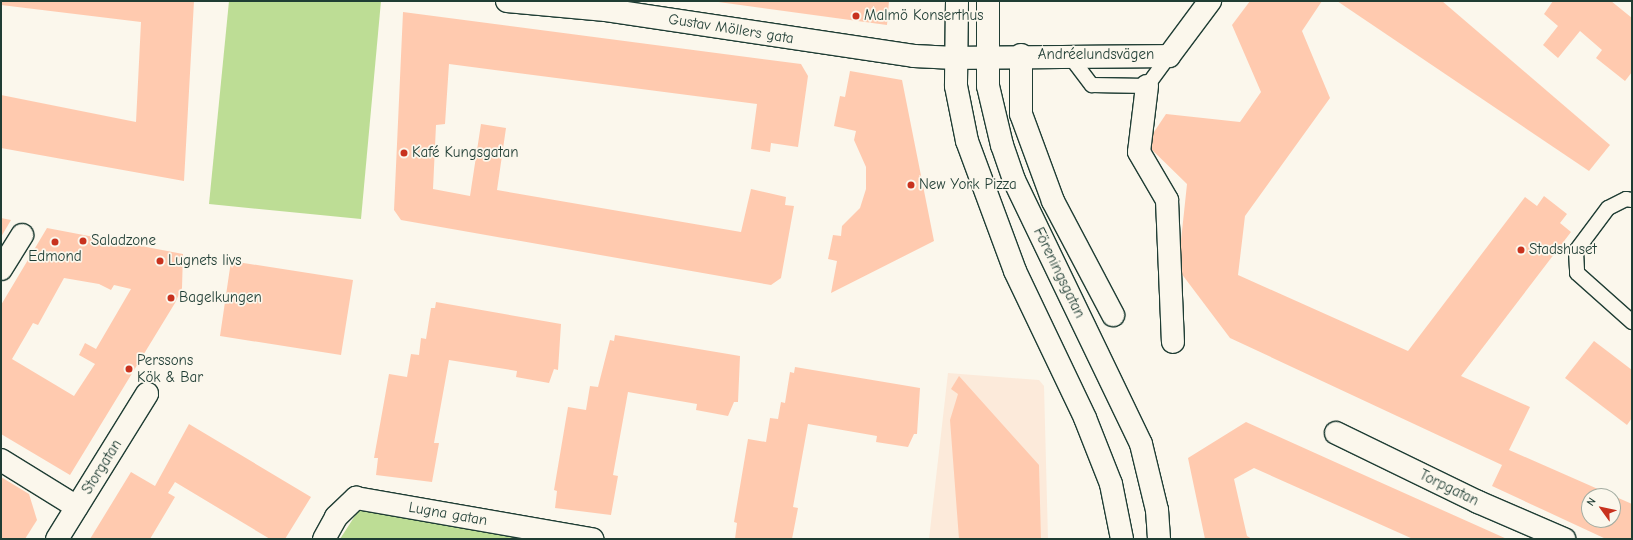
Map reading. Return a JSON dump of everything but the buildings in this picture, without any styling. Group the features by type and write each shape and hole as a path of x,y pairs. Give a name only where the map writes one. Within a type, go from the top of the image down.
{"street":[{"name":"Gustav Möllers gata","path":"507,1 606,6 914,56 955,58"},
{"path":"957,1 955,58 956,86 967,141 984,194 1108,477 1122,539"},
{"name":"Föreningsgatan","path":"988,1 988,86 1014,180 1141,444 1157,510 1159,539"},
{"name":"Andréelundsvägen","path":"955,58 987,55 1169,56 1210,1"},
{"path":"1021,55 1021,114 1053,201 1114,315"},
{"path":"1147,86 1139,152 1167,200 1173,342"},
{"path":"1,269 22,235"},
{"name":"Storgatan","path":"57,539 147,394"},
{"name":"Torpgatan","path":"1336,433 1478,502 1564,539"},
{"path":"1,460 77,507"},
{"name":"Lugna gatan","path":"324,539 336,517 356,498 592,539"}],"lane":[{"path":"1069,55 1092,84 1147,86 1169,56"},
{"path":"1632,200 1626,198 1608,208 1576,251 1577,273 1632,322"}],"shaded area":[{"path":"948,373 1039,380 1044,386 1048,539 929,539"}],"green space":[{"path":"229,1 381,1 361,219 209,204"},
{"path":"360,508 547,539 340,539"}],"place":[{"name":"Malmö Konserthus","path":"856,16"},
{"name":"Kafé Kungsgatan","path":"404,153"},
{"name":"New York Pizza","path":"911,185"},
{"name":"Saladzone","path":"83,241"},
{"name":"Edmond","path":"55,242"},
{"name":"Stadshuset","path":"1521,250"},
{"name":"Lugnets livs","path":"160,261"},
{"name":"Bagelkungen","path":"171,298"},
{"name":"Perssons Kök & Bar","path":"129,369"}]}
